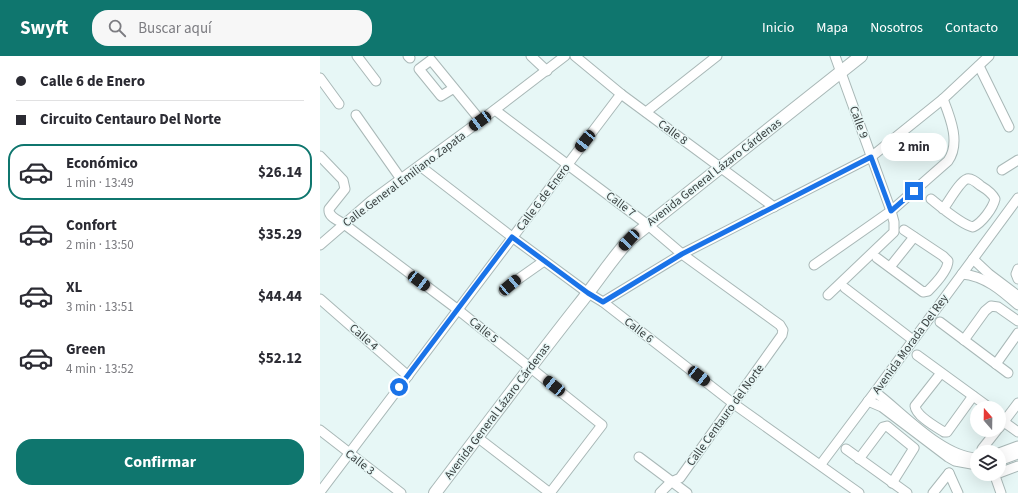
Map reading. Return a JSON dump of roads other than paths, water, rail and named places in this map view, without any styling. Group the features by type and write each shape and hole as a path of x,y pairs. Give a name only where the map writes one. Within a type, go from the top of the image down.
{"main road":[{"name":"Avenida General Lázaro Cárdenas","path":"435,493 530,367 629,240 861,56"}],"street":[{"path":"357,56 376,80"},
{"path":"531,56 547,70"},
{"name":"Calle General Emiliano Zapata","path":"320,245 371,202 565,56"},
{"name":"Calle 8","path":"575,56 621,94 774,207"},
{"path":"646,112 717,56"},
{"name":"Calle 9","path":"835,56 891,211"},
{"path":"603,302 682,254 871,157 943,99 989,56"},
{"path":"979,66 1009,127"},
{"path":"320,78 339,104"},
{"path":"454,88 480,121"},
{"name":"Calle 6 de Enero","path":"320,492 621,94"},
{"path":"814,265 891,211 948,161 952,153 954,140 952,127 943,99"},
{"name":"Calle 7","path":"495,110 648,224 682,254 780,325 783,330"},
{"path":"356,115 401,179"},
{"name":"Calle 5","path":"320,156 343,180 346,189 329,209 328,213 330,216 344,224 457,309 602,425 550,493"},
{"path":"1002,170 1018,160"},
{"name":"Calle 6","path":"420,166 544,261 603,302 734,404 821,464 859,493"},
{"path":"930,199 966,225 973,227 977,225 987,214 995,199 992,194 978,184 967,179 962,183 944,209"},
{"name":"Avenida Morada Del Rey","path":"821,464 1018,198"},
{"path":"828,295 894,232 894,222 891,211"},
{"path":"987,214 999,224"},
{"path":"877,258 924,293 928,291 947,267 948,261 904,230"},
{"path":"890,267 914,237"},
{"path":"973,259 983,270 1018,301"},
{"path":"504,291 544,261"},
{"path":"1018,269 1016,274 1018,279"},
{"path":"962,274 982,278 1018,301"},
{"path":"939,278 951,288"},
{"path":"845,288 913,340"},
{"name":"Calle 4","path":"320,299 408,376"},
{"path":"1008,314 1018,301"},
{"path":"964,340 985,311 991,306 998,307 1018,321"},
{"path":"940,322 1008,373"},
{"name":"Calle Centauro del Norte","path":"660,493 671,482 680,478 734,404 782,335 783,330"},
{"path":"996,364 1018,334"},
{"path":"917,355 980,401"},
{"path":"941,373 916,406 916,411 928,422 946,432 973,396"},
{"path":"875,392 941,453 970,463"},
{"path":"868,401 882,407 922,431 946,448 956,458 970,458"},
{"path":"1006,418 1018,403"},
{"path":"922,431 928,422"},
{"path":"901,437 910,424"},
{"path":"859,459 883,427 887,426 913,447 914,450 892,483"},
{"path":"1006,428 1018,432"},
{"name":"Calle 3","path":"320,430 401,493"},
{"path":"477,437 550,493"},
{"path":"985,445 991,437"},
{"path":"1006,453 1018,446"},
{"path":"846,449 907,493"},
{"path":"1006,454 1018,454"},
{"path":"1006,455 1015,467"},
{"path":"639,457 687,493"},
{"path":"934,493 950,472 958,493"},
{"path":"996,481 1001,493"}]}
